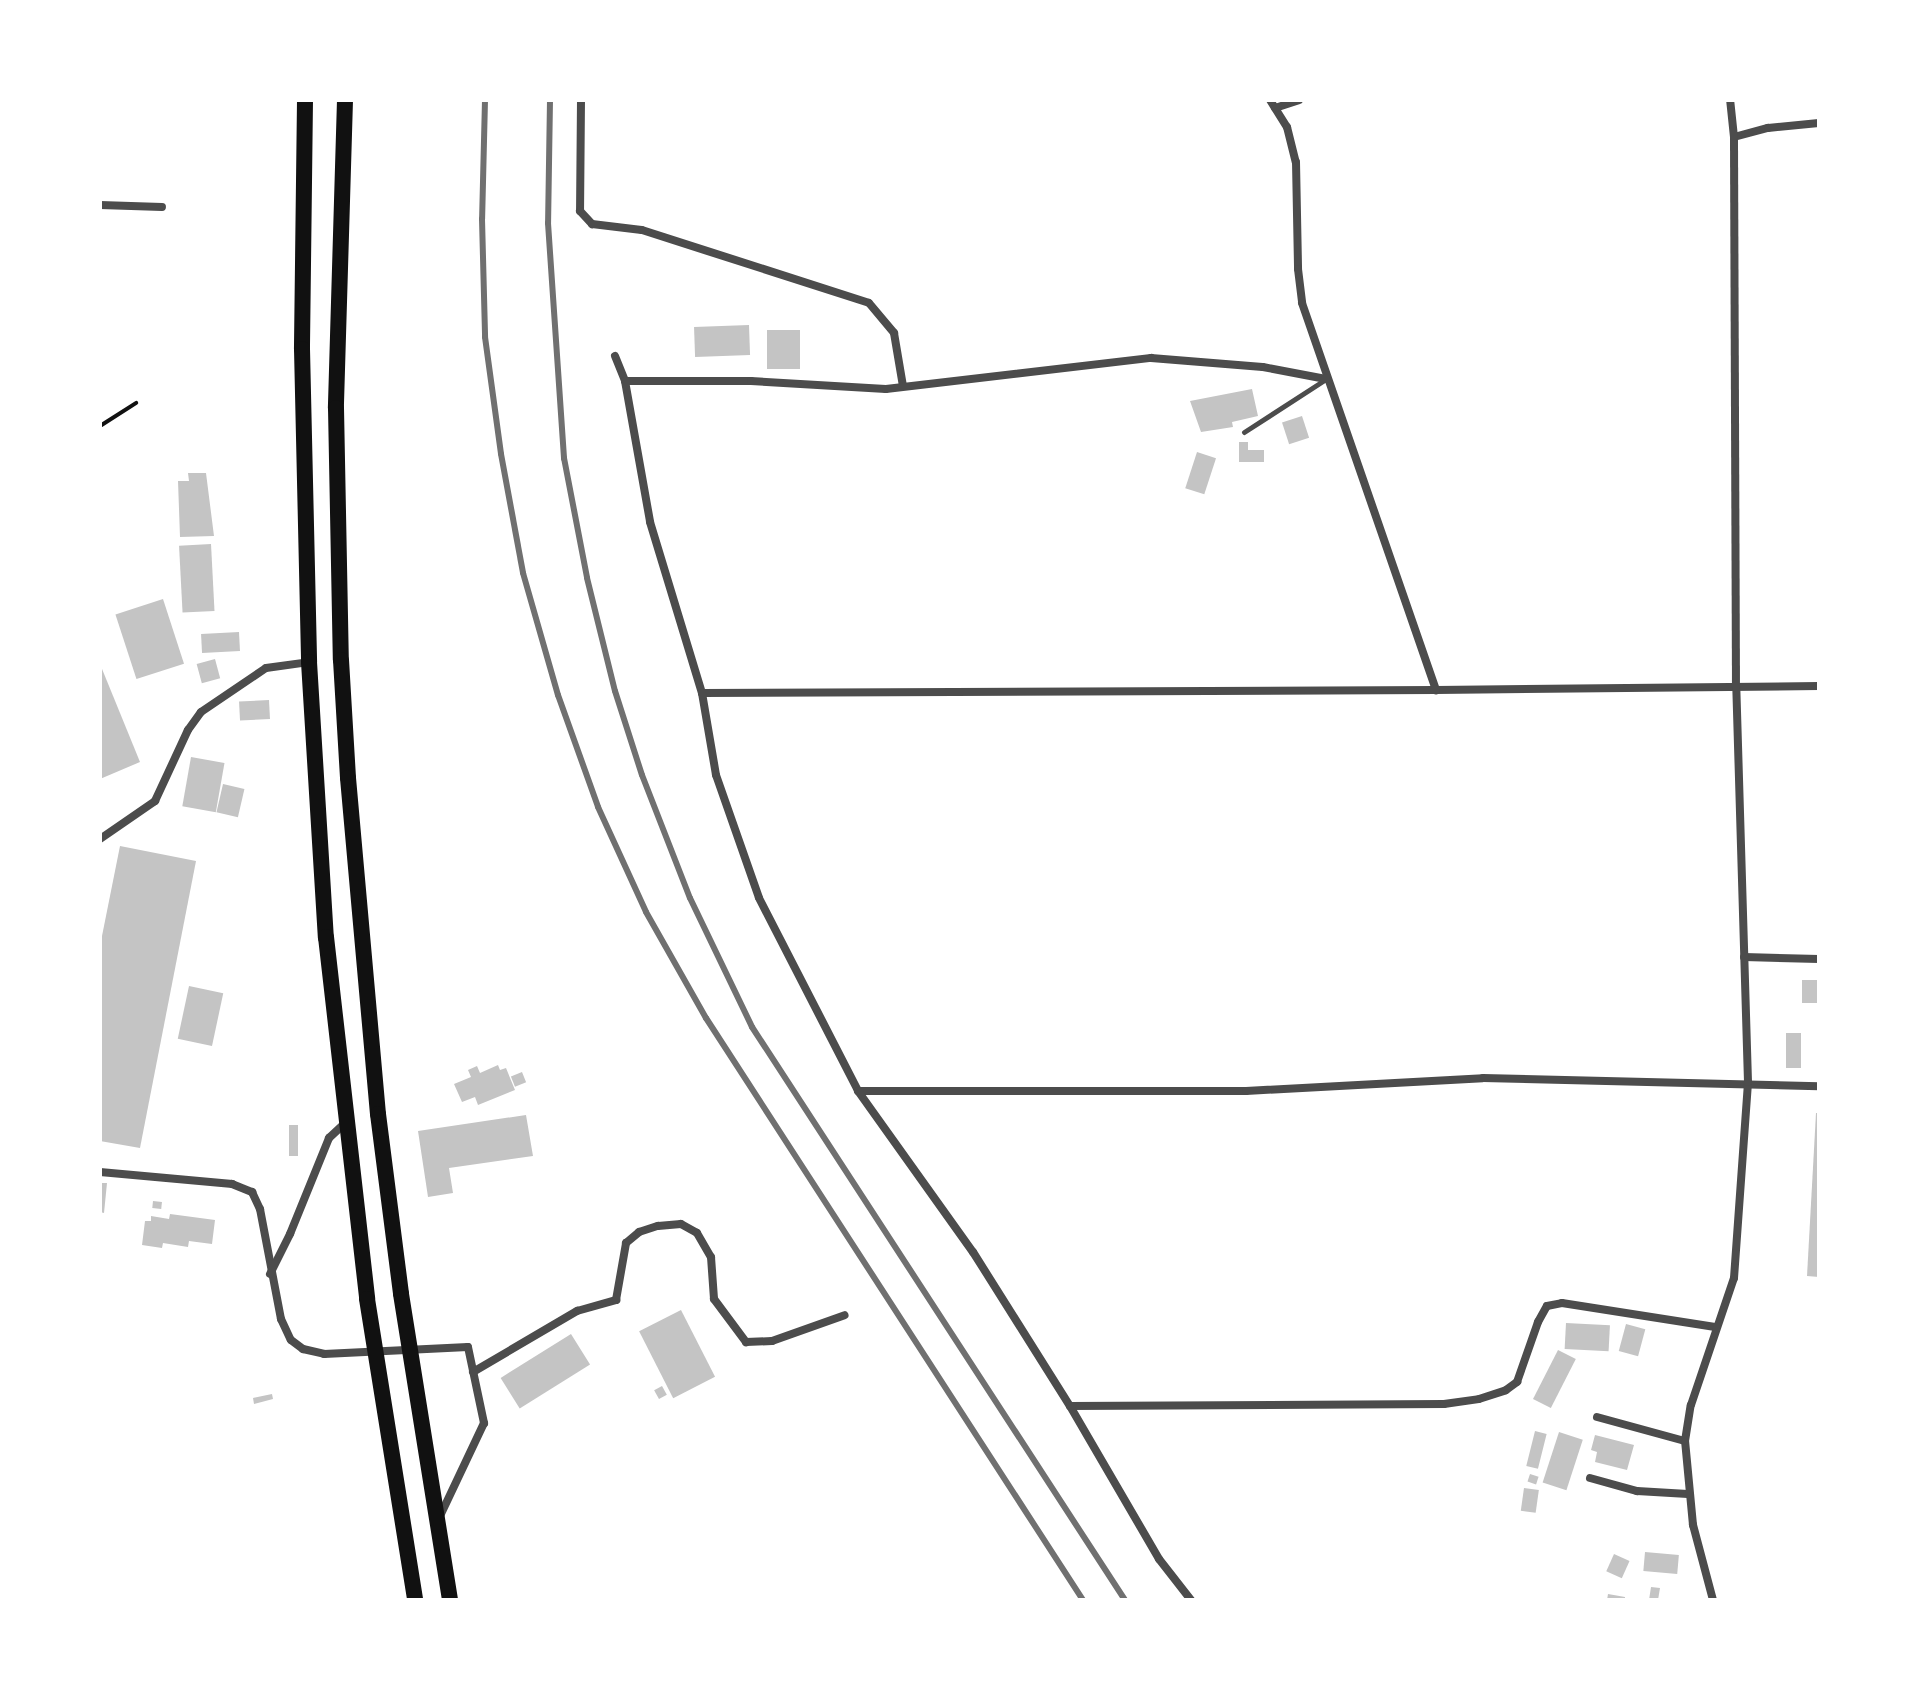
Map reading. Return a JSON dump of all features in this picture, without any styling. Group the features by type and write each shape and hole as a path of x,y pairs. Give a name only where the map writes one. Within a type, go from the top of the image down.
{"highway":[{"path":"305,100 302,349 309,662 325,924 345,1123 376,1353 415,1600"},
{"path":"345,100 335,347 341,660 355,880 376,1099 401,1294 450,1600"}],"street":[{"path":"581,100 580,211 592,224 642,230 869,303 894,333 903,386"},
{"path":"1299,100 1273,104 1287,127 1296,162 1299,284 1326,379 1342,414 1436,690"},
{"path":"1713,1600 1688,1494 1685,1441 1691,1405 1734,1278 1748,1082 1736,687 1734,137 1730,100"},
{"path":"1734,137 1768,128 1819,123"},
{"path":"100,205 162,207"},
{"path":"615,356 625,381 650,522 702,693 716,775 759,898 858,1091 973,1252 1070,1406 1159,1559 1191,1600"},
{"path":"625,381 751,381 853,390 1151,358 1263,367 1326,379"},
{"path":"100,839 155,801 188,730 201,712 266,668 309,662"},
{"path":"702,693 1819,686"},
{"path":"1744,957 1819,959"},
{"path":"858,1091 1246,1091 1483,1078 1819,1086"},
{"path":"270,1275 329,1138 345,1123"},
{"path":"100,1172 246,1188 259,1202 270,1275 281,1319 296,1345 324,1354 468,1347 484,1423 437,1523"},
{"path":"473,1372 577,1311 616,1300 626,1243 639,1232 658,1226 681,1224 697,1233 711,1257 714,1299 746,1342 772,1341 845,1315"},
{"path":"1070,1406 1444,1404 1479,1399 1506,1390 1517,1382 1538,1322 1547,1306 1562,1303 1715,1327"},
{"path":"1597,1417 1685,1441"},
{"path":"1590,1478 1637,1491 1688,1494"}],"lane":[{"path":"1244,432 1326,379"}],"path":[{"path":"100,426 136,403"}],"building":[{"path":"749,325 750,355 695,357 694,327"},
{"path":"767,330 800,330 800,369 767,369"},
{"path":"1252,389 1258,416 1232,422 1233,427 1201,432 1190,401"},
{"path":"1302,416 1309,438 1289,444 1282,422"},
{"path":"1239,442 1248,442 1248,450 1264,450 1264,462 1239,462"},
{"path":"1197,452 1216,458 1204,494 1185,488"},
{"path":"188,473 206,473 214,536 180,537 178,481 189,481"},
{"path":"211,544 215,611 183,613 179,546"},
{"path":"163,599 184,664 136,679 115,614"},
{"path":"239,632 240,651 202,653 201,634"},
{"path":"215,659 220,678 202,683 197,664"},
{"path":"100,664 140,762 100,779"},
{"path":"269,700 270,719 240,721 239,702"},
{"path":"191,757 224,763 216,812 182,806"},
{"path":"223,784 244,789 238,817 216,812"},
{"path":"120,846 196,861 140,1148 100,1141 100,946"},
{"path":"1802,980 1819,980 1819,1003 1802,1003"},
{"path":"189,986 223,993 212,1046 178,1039"},
{"path":"1786,1033 1801,1033 1801,1068 1786,1068"},
{"path":"498,1065 500,1070 506,1068 515,1090 478,1105 475,1097 462,1102 454,1084 471,1077 468,1070 477,1066 480,1073"},
{"path":"522,1072 526,1082 515,1087 511,1076"},
{"path":"1816,1113 1819,1113 1819,1277 1807,1276"},
{"path":"526,1115 533,1156 449,1168 453,1193 428,1197 418,1131"},
{"path":"289,1125 298,1125 298,1156 289,1156"},
{"path":"100,1183 107,1183 104,1213 100,1212"},
{"path":"153,1201 162,1202 161,1209 152,1208"},
{"path":"170,1214 215,1220 212,1244 189,1241 188,1247 163,1243 162,1248 142,1245 145,1221 151,1221 151,1216 169,1219"},
{"path":"681,1310 715,1377 673,1398 639,1331"},
{"path":"1566,1323 1610,1325 1609,1351 1565,1349"},
{"path":"1626,1324 1645,1329 1638,1356 1619,1351"},
{"path":"571,1334 590,1365 520,1409 501,1378"},
{"path":"1558,1350 1576,1359 1551,1408 1533,1399"},
{"path":"662,1386 667,1395 659,1399 654,1390"},
{"path":"272,1394 273,1399 254,1404 253,1398"},
{"path":"1535,1431 1547,1434 1538,1469 1526,1466"},
{"path":"1559,1432 1583,1440 1566,1490 1543,1482"},
{"path":"1595,1435 1634,1445 1627,1470 1595,1462 1597,1452 1591,1450"},
{"path":"1530,1474 1539,1477 1536,1484 1528,1482"},
{"path":"1524,1488 1539,1490 1536,1513 1521,1511"},
{"path":"1645,1552 1679,1555 1677,1574 1643,1571"},
{"path":"1614,1554 1630,1561 1622,1578 1606,1571"},
{"path":"1651,1587 1660,1588 1658,1600 1649,1600"},
{"path":"1608,1594 1625,1597 1625,1600 1607,1600"}],"railway":[{"path":"485,100 482,219 485,337 501,454 523,573 558,695 598,807 646,912 706,1018 1083,1600"},
{"path":"550,100 548,223 564,458 587,578 615,691 642,775 690,898 752,1027 1125,1600"}]}
